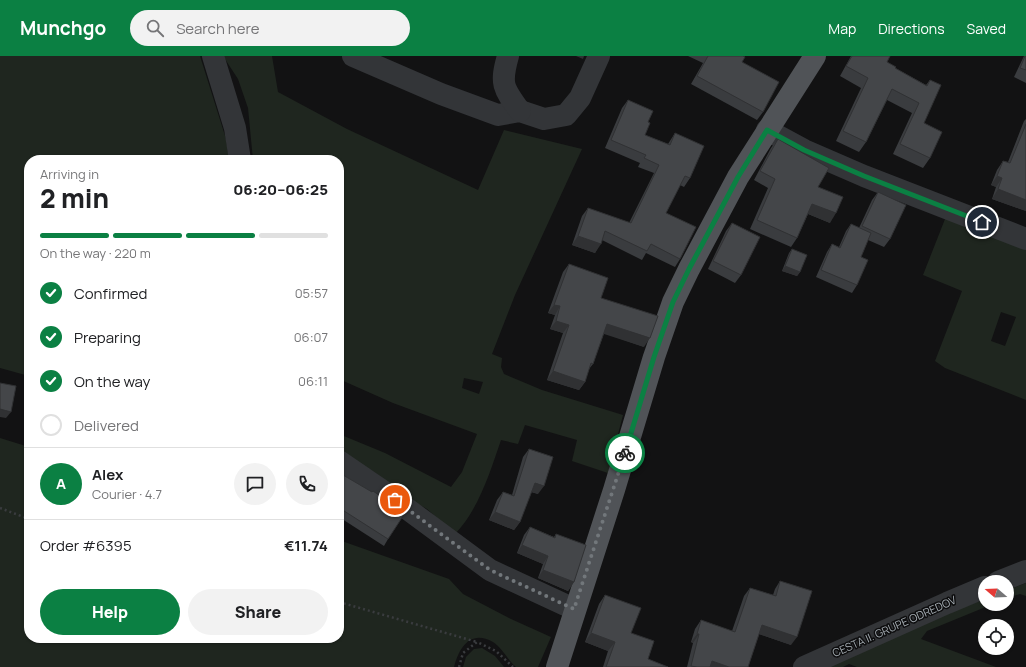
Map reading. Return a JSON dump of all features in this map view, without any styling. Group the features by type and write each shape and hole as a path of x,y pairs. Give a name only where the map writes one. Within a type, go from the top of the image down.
{"main road":[{"path":"557,667 574,609 614,490 654,357 673,302 738,177 815,56"}],"street":[{"path":"212,56 235,128 239,155"},
{"path":"353,56 441,94 498,115 520,111 544,119 566,115 580,98 599,56"},
{"path":"508,56 503,74 505,92 520,111"},
{"path":"767,130 804,150 864,176 1026,239"},
{"path":"344,464 490,570 574,609"},
{"path":"1014,576 1026,571"},
{"name":"CESTA II. GRUPE ODREDOV","path":"804,667 978,590"}],"path":[{"path":"0,508 24,517"},
{"path":"344,603 477,642 496,651 513,667"},
{"path":"459,667 463,653 477,642"}],"shaded area":[{"path":"0,56 200,56 226,139 228,155 24,155 24,375 0,368"},
{"path":"223,56 272,56 278,92 347,129 478,190 504,130 582,149 515,295 492,354 502,358 501,367 504,374 542,390 623,415 608,473 572,461 577,440 525,425 518,444 501,440 483,490 471,513 455,534 427,509 411,500 377,474 344,453 344,436 385,453 451,487 462,472 477,434 393,403 344,381 344,155 253,155 248,108 238,79","holes":["464,378 483,382 479,394 462,388"]},
{"path":"947,214 1026,246 1026,400 945,368 935,361 962,291 923,275","holes":["1001,312 1016,317 1005,346 991,341"]},
{"path":"0,438 24,445 24,643 344,643 344,542 449,579 463,594 511,619 551,637 538,667 516,667 493,642 478,638 472,639 462,647 454,667 0,667"},
{"path":"1026,583 1026,596 1020,594 1014,596 1014,587"},
{"path":"978,602 978,610 927,631 921,639 996,667 857,667 849,664 843,667 826,667 909,628"},
{"path":"482,648 495,656 504,667 463,667 466,657 474,649"}],"building":[{"path":"708,56 743,56 745,57 742,62 779,82 763,112 697,76"},
{"path":"852,56 890,56 887,62 896,67 895,68 927,86 930,80 941,85 924,123 942,132 930,158 900,144 919,103 892,89 866,142 843,131 868,78 846,66"},
{"path":"1026,56 1026,70 1020,68"},
{"path":"628,100 653,111 648,122 650,123 645,135 670,145 675,133 704,146 690,178 685,176 666,213 696,227 680,259 651,244 647,251 605,231 601,244 578,236 588,208 631,223 659,165 644,158 646,155 611,140"},
{"path":"1026,124 1026,200 998,189 1002,178 997,176 1003,161 1010,163"},
{"path":"778,139 829,168 818,187 843,197 836,213 812,204 797,238 757,220 775,179 760,171"},
{"path":"878,192 906,205 890,239 862,226"},
{"path":"732,223 760,237 741,275 713,261"},
{"path":"851,224 871,233 861,257 868,260 857,285 821,270 832,244 840,248"},
{"path":"792,249 807,255 800,272 785,266"},
{"path":"569,264 608,278 601,298 658,316 650,338 607,324 585,382 553,371 569,325 556,321 560,306 554,305"},
{"path":"0,383 16,386 11,412 0,409"},
{"path":"529,449 553,457 544,486 535,483 520,522 495,512 503,492 514,496"},
{"path":"344,476 372,492 373,491 405,513 388,539 344,511"},
{"path":"530,527 555,538 556,534 586,545 574,582 543,570 548,556 522,545"},
{"path":"780,581 812,591 797,637 762,625 748,667 729,667 712,661 710,667 691,666 701,620 735,632 750,588 776,596"},
{"path":"605,595 641,608 631,633 654,641 648,659 668,667 606,667 615,642 591,633"}],"way so far":[{"path":"395,500 490,570 574,609 625,453"}],"route":[{"path":"625,453 654,357 673,302 711,226 738,177 767,130 804,150 864,176 982,222"}]}
